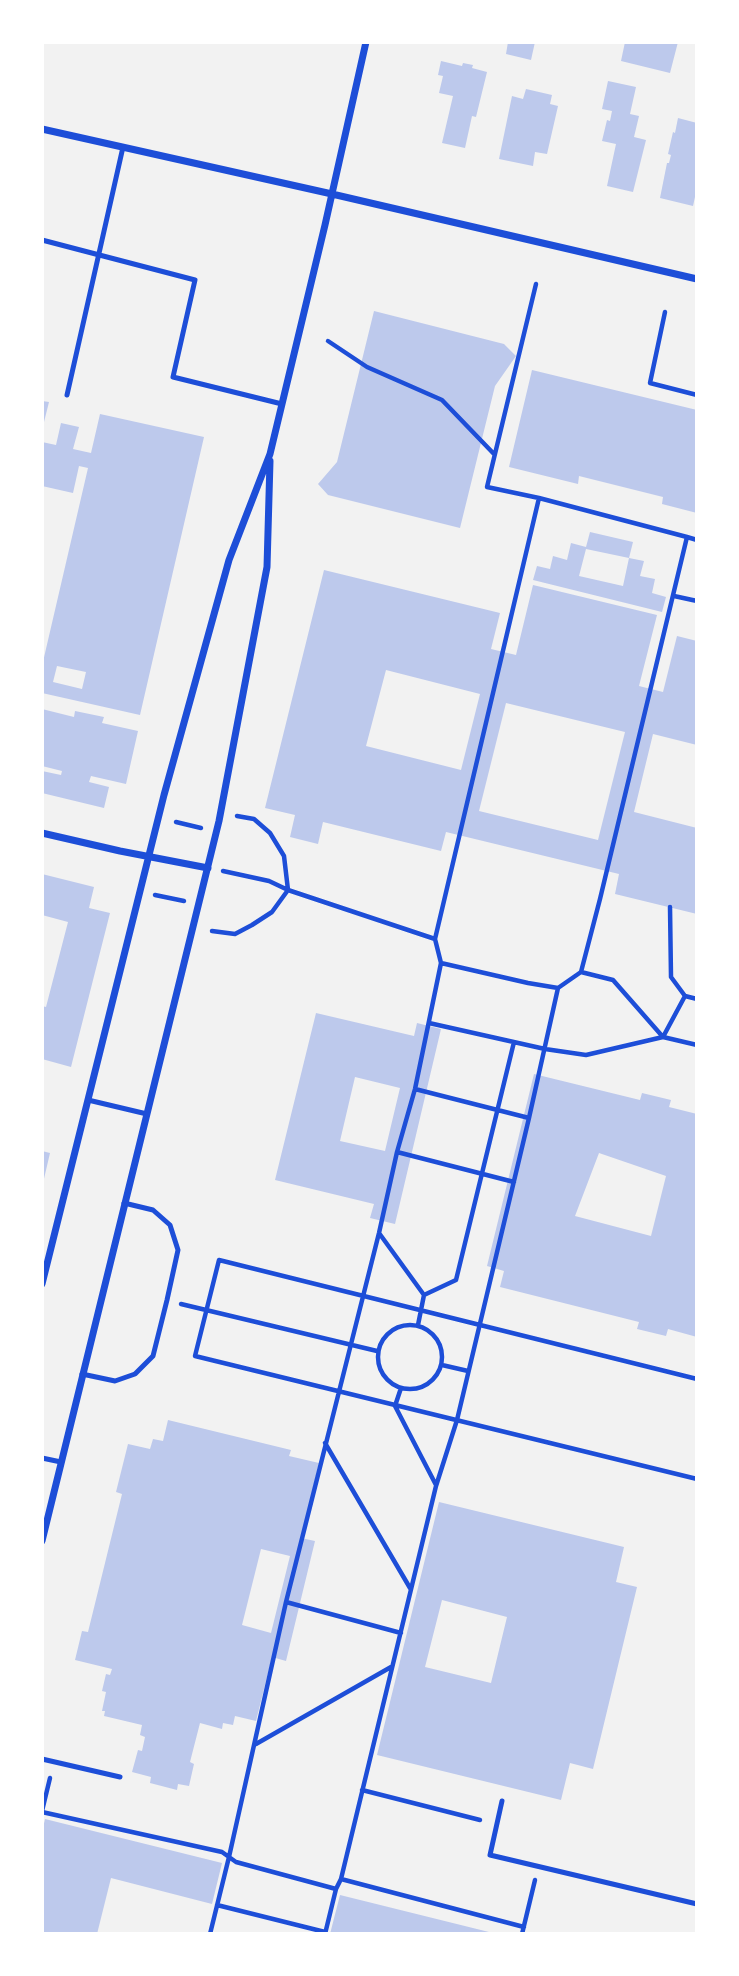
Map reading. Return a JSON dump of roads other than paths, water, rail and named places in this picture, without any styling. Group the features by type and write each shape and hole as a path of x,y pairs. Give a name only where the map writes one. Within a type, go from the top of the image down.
{"street":[{"path":"42,1284 148,856 229,560 270,454 366,42"},
{"path":"42,129 697,279"},
{"path":"42,1541 221,808 267,567 270,454"},
{"path":"42,833 208,868"}],"lane":[{"path":"67,395 123,147"},
{"path":"42,240 195,280 173,377 282,404"},
{"path":"88,1100 147,1114"},
{"path":"82,1374 115,1381 135,1374 153,1356 178,1250 170,1225 153,1210 124,1203"},
{"path":"42,1458 61,1462"},
{"path":"42,1759 120,1777"},
{"path":"502,1801 490,1855 697,1904"}]}
